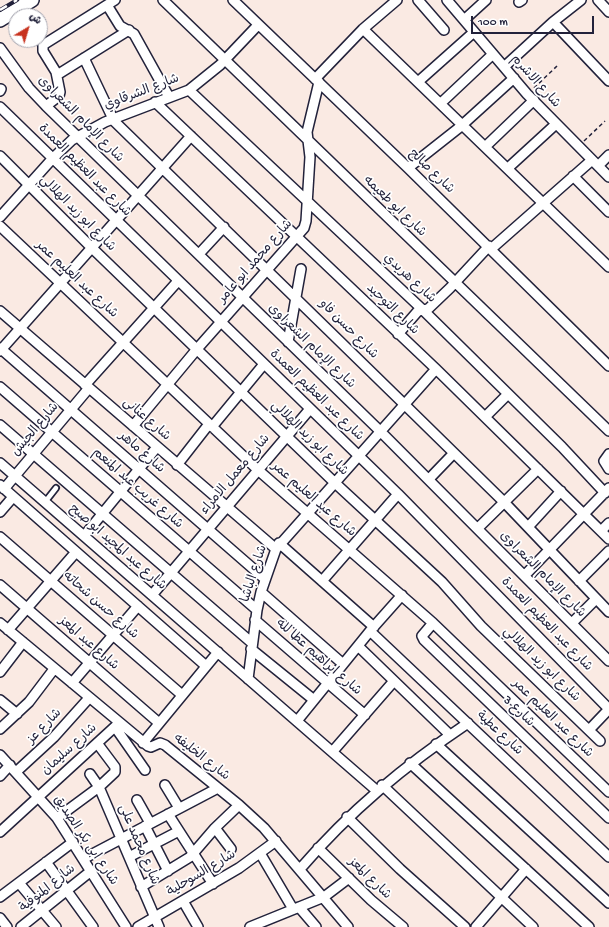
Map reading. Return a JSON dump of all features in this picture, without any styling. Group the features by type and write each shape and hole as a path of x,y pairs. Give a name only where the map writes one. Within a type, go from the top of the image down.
{"main road":[{"path":"0,20 32,0"}],"street":[{"path":"46,106 60,94 57,75 43,51 44,43 115,0"},
{"name":"شارع ابو طعيمه","path":"163,0 308,143 609,431"},
{"name":"شارع صالح","path":"232,0 408,168 609,366"},
{"path":"418,0 444,30"},
{"name":"شارع الاشرم","path":"447,0 531,97 609,177"},
{"path":"464,20 486,0"},
{"path":"504,67 553,22 581,0"},
{"path":"598,0 609,12"},
{"path":"317,81 363,29 392,2"},
{"path":"107,5 120,26 134,34 169,97"},
{"path":"553,22 580,53 609,81"},
{"name":"شارع الشرقاوي","path":"0,216 53,158 77,136 112,118 189,90 225,60 258,25"},
{"path":"363,29 486,146 609,267"},
{"path":"57,75 129,30"},
{"path":"418,82 474,32"},
{"name":"شارع الإمام الشعراوى","path":"0,48 29,88 46,106 429,479 609,661"},
{"path":"441,103 493,54"},
{"name":"شارع حسن فاو","path":"84,58 112,118 268,269 504,502 596,599 607,607"},
{"path":"408,168 463,124 514,78"},
{"name":"شارع محمد ابو عامر","path":"133,426 197,349 297,237 305,224 310,157 308,129 317,81"},
{"name":"شارع هريدي","path":"189,90 423,310 607,490"},
{"path":"486,146 531,97"},
{"name":"شارع التوحيد","path":"155,102 436,369 609,539"},
{"name":"شارع عبد العظيم العمدة","path":"0,107 114,220 398,494 609,709"},
{"path":"508,168 556,124"},
{"path":"0,350 161,167 191,136"},
{"path":"398,334 418,312 429,308 490,248 544,203 573,176 609,155"},
{"name":"شارع ابو زيد الهلالي","path":"0,156 91,247 334,482 442,582 481,626 600,741"},
{"path":"573,176 609,212"},
{"name":"شارع عبد العليم عمر","path":"0,226 258,470 433,623 609,792"},
{"path":"199,254 224,227"},
{"path":"288,342 301,269"},
{"name":"شارع الجيش","path":"2,487 15,476 34,454 71,410 87,387 123,342 178,281"},
{"name":"شارع عنانى","path":"0,311 227,507 322,581 372,629"},
{"name":"شارع ماهر","path":"0,350 265,578"},
{"path":"178,465 211,425 242,392 264,364"},
{"name":"شارع الباشا","path":"248,678 257,610 265,578 277,546 436,369"},
{"name":"شارع غريب عبد المنعم","path":"0,387 257,610"},
{"path":"485,417 508,394"},
{"name":"شارع معمل الامراء","path":"152,595 310,408"},
{"path":"0,424 314,700"},
{"path":"84,536 156,447"},
{"path":"429,479 454,453"},
{"path":"609,454 604,461 609,469"},
{"name":"شارع عبد المجيد ابو صبح","path":"0,463 333,752 380,788 533,927"},
{"path":"478,528 538,469"},
{"path":"2,487 206,666"},
{"path":"525,575 607,490"},
{"path":"528,527 561,491"},
{"path":"322,581 398,494"},
{"path":"0,512 13,497"},
{"path":"601,531 609,523"},
{"name":"شارع حسن شحاته","path":"0,537 182,695"},
{"path":"579,581 609,551"},
{"path":"8,630 76,552"},
{"name":"شارع عبد المعز","path":"0,585 159,723"},
{"path":"261,592 343,664"},
{"path":"297,721 372,629 402,595"},
{"path":"572,623 596,599"},
{"path":"72,683 138,606"},
{"name":"شارع ابراهيم عطا لله","path":"255,620 365,715"},
{"path":"0,623 72,683 117,725 143,743 218,652"},
{"name":"شارع 3","path":"433,623 424,634 424,640 609,818"},
{"name":"شارع عطية","path":"372,629 609,857"},
{"path":"0,672 23,642"},
{"path":"358,646 450,735"},
{"path":"0,729 18,714 29,702 54,668"},
{"path":"333,752 394,681"},
{"name":"شارع عز","path":"0,776 13,769 54,737 89,698"},
{"path":"0,700 18,714"},
{"path":"589,730 609,709"},
{"path":"300,869 347,817 380,788 410,763 468,723"},
{"path":"117,725 145,770"},
{"name":"شارع سليمان","path":"0,832 117,725"},
{"path":"57,818 114,775 116,769 97,743"},
{"name":"شارع الخليفه","path":"143,743 149,747 160,743 165,745 239,805 276,840 348,927"},
{"path":"436,744 609,903"},
{"name":"شارع ابى بكر الصديق","path":"0,756 57,818 74,842 90,871 126,927"},
{"path":"410,763 589,927"},
{"name":"شارع محمد على","path":"90,774 99,787 158,927"},
{"path":"165,786 179,808"},
{"path":"83,859 218,788"},
{"path":"136,800 154,844 168,871"},
{"path":"142,887 194,854 215,828 239,805"},
{"path":"168,814 213,884"},
{"path":"347,817 461,926"},
{"path":"215,828 231,849"},
{"path":"129,857 179,831"},
{"name":"شارع السوحلية","path":"138,927 213,884 260,853 276,840"},
{"path":"0,897 74,842"},
{"name":"شارع المعز","path":"318,848 403,927"},
{"path":"260,853 296,908 316,927"},
{"path":"46,862 93,927"},
{"path":"476,927 526,869"},
{"name":"شارع المنوفية","path":"21,927 90,871"},
{"path":"250,927 324,897 349,878"},
{"path":"19,883 56,927"},
{"path":"183,901 198,927"},
{"path":"0,918 7,927"}],"lane":[{"path":"45,502 56,488"}],"path":[{"path":"531,97 557,66"},
{"path":"578,146 605,122"}],"railway":[{"path":"0,10 17,0"}]}
